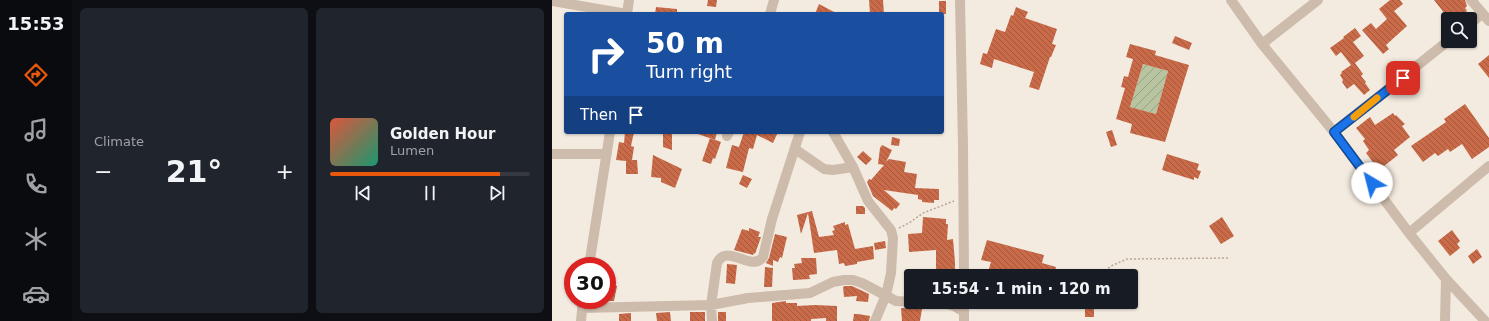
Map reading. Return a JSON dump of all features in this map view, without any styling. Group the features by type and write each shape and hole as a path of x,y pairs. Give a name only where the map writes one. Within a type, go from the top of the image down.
{"street":[{"path":"627,12 629,0"},
{"path":"770,12 774,0"},
{"path":"960,0 964,269"},
{"path":"1232,0 1262,44 1334,132 1409,233 1446,279 1487,321"},
{"path":"1262,44 1318,0"},
{"path":"1471,0 1486,17"},
{"path":"552,2 614,12"},
{"path":"1334,132 1441,47"},
{"path":"590,257 610,134"},
{"path":"712,321 711,304 716,263 719,257 724,255 755,262 760,260 763,256 772,219 799,134"},
{"path":"834,134 853,167 868,201 891,230 893,238 891,273 886,295 875,321"},
{"path":"795,150 824,169 833,170 853,167"},
{"path":"552,154 607,154"},
{"path":"1409,233 1489,166"},
{"path":"1445,321 1446,279"},
{"path":"616,304 711,304 748,298 810,293 833,282 853,280 900,302 946,304 954,306 964,312"},
{"path":"581,321 582,309"}],"path":[{"path":"891,230 901,228 930,210 962,198"},
{"path":"1107,269 1128,259 1228,258"}],"green space":[{"path":"1143,64 1168,71 1156,114 1130,107"}],"building":[{"path":"708,0 717,0 716,7 707,6"},
{"path":"869,0 883,0 884,12 870,12"},
{"path":"1390,0 1400,0 1403,4 1394,11 1407,26 1386,45 1389,49 1383,54 1362,30 1371,23 1376,29 1387,19 1379,9"},
{"path":"1434,0 1465,0 1467,6 1465,8 1467,11 1466,12 1443,12"},
{"path":"939,1 946,1 946,14 944,14 944,12 939,12"},
{"path":"819,4 834,12 816,12"},
{"path":"656,7 677,9 677,12 655,12"},
{"path":"1016,7 1028,12 1025,18 1057,29 1052,44 1056,45 1050,57 1039,90 1029,87 1034,72 994,59 992,68 980,64 983,53 987,54 996,29 1005,32 1011,15 1013,16"},
{"path":"1355,28 1361,36 1353,42 1364,56 1355,63 1363,74 1361,76 1370,90 1364,95 1354,84 1347,89 1342,82 1343,80 1340,75 1342,73 1341,72 1351,65 1341,52 1336,56 1330,48"},
{"path":"1175,36 1192,43 1189,50 1172,43"},
{"path":"1130,44 1156,51 1155,55 1189,65 1165,142 1130,133 1132,124 1116,119 1125,88 1121,87 1124,76 1128,77 1133,59 1126,57","holes":["1143,64 1168,71 1156,114 1130,107"]},
{"path":"1489,55 1489,78 1478,64"},
{"path":"1465,104 1489,138 1489,147 1472,159 1462,144 1450,152 1448,149 1438,156 1435,153 1423,162 1411,146 1446,122 1444,119"},
{"path":"1393,113 1405,124 1402,126 1410,137 1394,150 1398,155 1379,170 1366,153 1369,150 1363,141 1365,139 1356,128 1370,117 1375,125"},
{"path":"1112,130 1117,145 1111,147 1106,132"},
{"path":"625,134 634,134 631,146 634,147 632,160 637,160 638,174 626,174 626,161 616,160 619,142 624,143"},
{"path":"663,134 672,134 672,150 663,147"},
{"path":"698,134 716,134 715,140"},
{"path":"743,134 777,134 773,143 757,135 753,149 749,148 743,172 726,168 732,145 739,147"},
{"path":"892,137 900,139 899,146 891,145"},
{"path":"710,138 721,142 715,159 713,158 711,164 702,161"},
{"path":"882,145 892,150 886,162 889,159 906,162 904,172 917,174 915,188 939,189 939,200 934,200 934,203 922,202 922,200 918,199 918,195 884,190 900,204 892,211 873,196 867,182 869,179 871,180 884,165 878,164 880,148"},
{"path":"863,151 872,159 866,165 857,157"},
{"path":"1167,154 1199,164 1197,170 1201,171 1198,179 1194,177 1194,180 1162,170"},
{"path":"653,155 682,169 675,188 661,182 661,178 651,177"},
{"path":"743,175 752,179 747,188 739,184"},
{"path":"856,206 863,206 865,208 865,214 856,214"},
{"path":"812,211 819,237 834,235 832,231 835,230 833,226 845,222 845,225 848,224 855,249 873,246 874,259 845,266 844,263 839,264 837,250 814,253 808,213 801,234 797,215"},
{"path":"923,217 946,219 946,224 948,224 947,240 953,239 955,269 936,269 936,250 909,252 908,234 922,233"},
{"path":"1222,217 1234,236 1221,244 1209,226"},
{"path":"749,228 760,232 758,237 761,237 755,254 754,253 753,255 734,250 742,229 749,231"},
{"path":"1452,230 1460,241 1457,244 1460,248 1450,256 1438,241"},
{"path":"775,234 787,237 782,258 780,257 778,262 773,260 773,266 766,263 769,258"},
{"path":"987,240 1044,255 1042,263 1056,267 1056,269 989,269 991,262 981,260"},
{"path":"885,241 886,248 875,250 874,243"},
{"path":"1477,249 1482,257 1473,264 1468,256"},
{"path":"801,258 816,258 817,274 809,275 810,279 793,280 792,268 795,268 794,264 802,263"},
{"path":"727,264 737,265 735,284 726,283"},
{"path":"765,267 773,268 772,287 764,287"},
{"path":"852,286 869,294 868,302 856,301 857,296 844,297 843,287"},
{"path":"786,301 786,303 797,303 797,306 837,306 837,321 826,321 826,318 811,319 811,321 772,321 772,303"},
{"path":"901,308 922,309 920,321 902,321"},
{"path":"1085,309 1094,309 1094,317 1085,317"},
{"path":"670,312 671,321 657,321 656,313"},
{"path":"690,312 705,312 705,321 690,321"},
{"path":"718,312 726,312 726,321 718,321"},
{"path":"631,313 631,321 619,321 619,314"},
{"path":"854,314 870,316 869,321 853,321"}],"slow traffic":[{"path":"1354,117 1377,98"}],"route":[{"path":"1372,183 1334,132 1403,78"}]}
